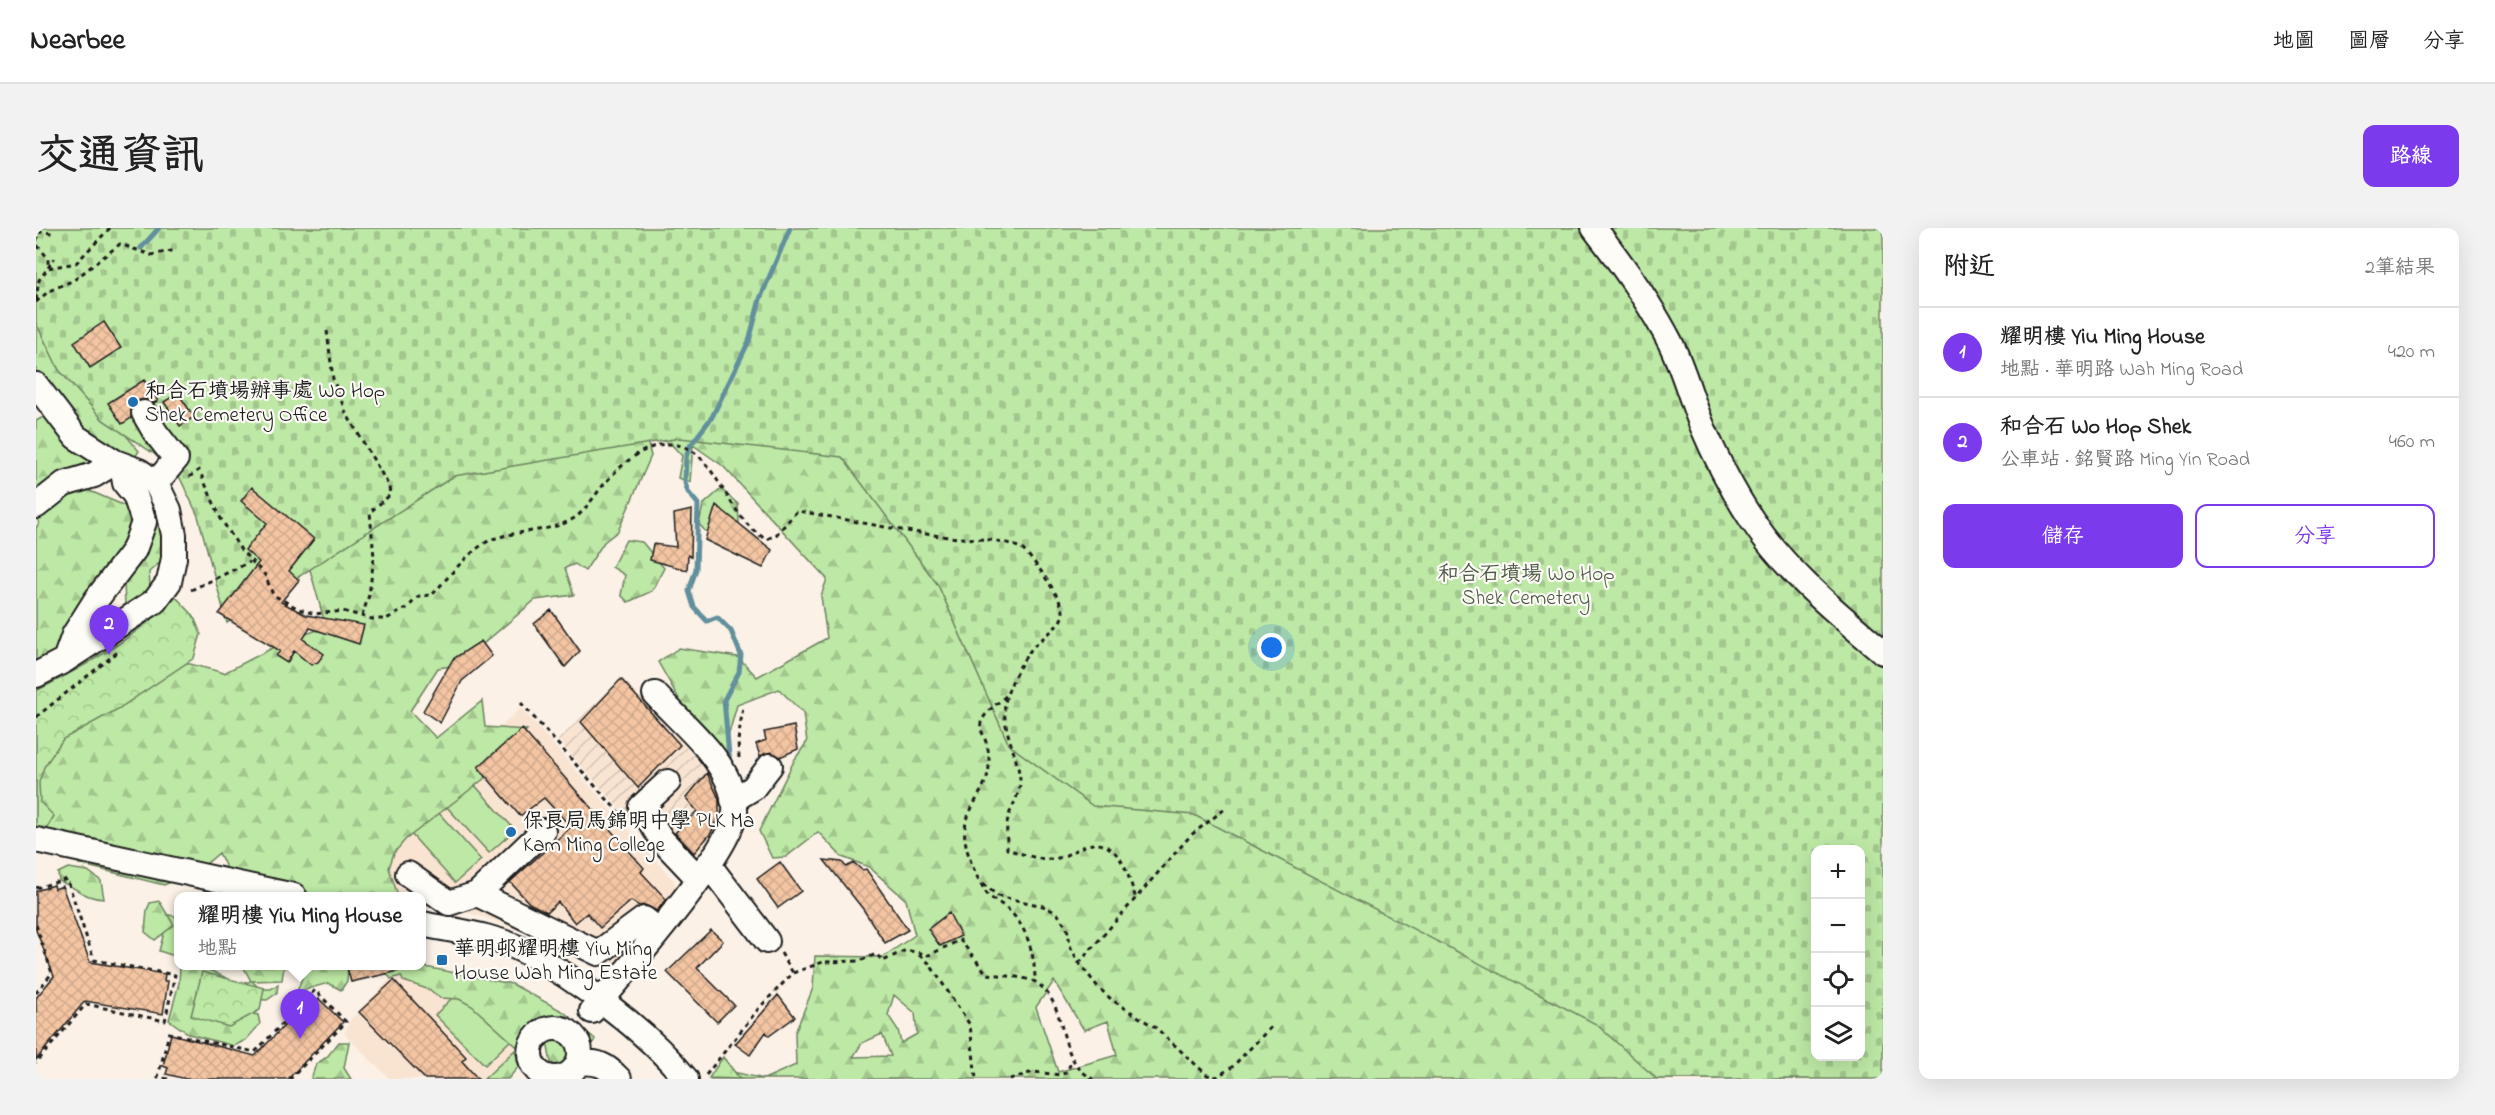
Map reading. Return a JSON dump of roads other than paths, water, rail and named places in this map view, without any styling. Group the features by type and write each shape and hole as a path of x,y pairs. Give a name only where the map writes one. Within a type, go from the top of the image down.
{"street":[{"path":"1594,228 1621,262 1670,343 1705,431 1726,476 1752,520 1806,583 1883,652"},
{"path":"36,385 76,436 120,470 135,495 144,522 134,550 96,600 74,635 65,660"},
{"path":"144,412 155,432 176,459 156,483"},
{"path":"36,506 64,484 120,470 139,471 156,483 169,510 174,535 174,558 169,582 155,601 65,660 36,675"},
{"path":"596,1006 703,871 729,830 735,811 725,776 714,759 655,694"},
{"path":"733,800 753,788 770,766"},
{"path":"668,782 641,807 662,840 703,871 771,943"},
{"path":"408,874 449,903 477,894 543,831"},
{"path":"36,840 271,892"},
{"path":"477,894 598,952 644,919 658,930"},
{"path":"426,925 480,944 516,961 596,1006 646,1038 686,1079"},
{"path":"596,1006 668,1079"},
{"path":"549,1030 564,1030 576,1040 580,1055 578,1063 574,1070 559,1078 530,1072 531,1054 536,1038 549,1030"},
{"path":"578,1063 591,1062 606,1065 619,1079"}],"waterway":[{"path":"141,248 159,228"},
{"path":"729,756 724,700 739,672 741,655 731,631 717,617 707,621 694,607 689,591 696,569 698,504 688,492 685,483 686,457 690,446 712,417 749,341 760,299 790,228"}],"place":[{"name":"和合石墳場辦事處 Wo Hop Shek Cemetery Office","path":"133,402"},
{"name":"和合石 Wo Hop Shek","path":"109,655"},
{"name":"保良局馬錦明中學 PLK Ma Kam Ming College","path":"511,832"},
{"name":"華明邨耀明樓 Yiu Ming House Wah Ming Estate","path":"442,960"},
{"name":"耀明樓 Yiu Ming House","path":"300,1039"}],"park label":[{"name":"和合石墳場 Wo Hop Shek Cemetery","path":"1526,585"}]}
